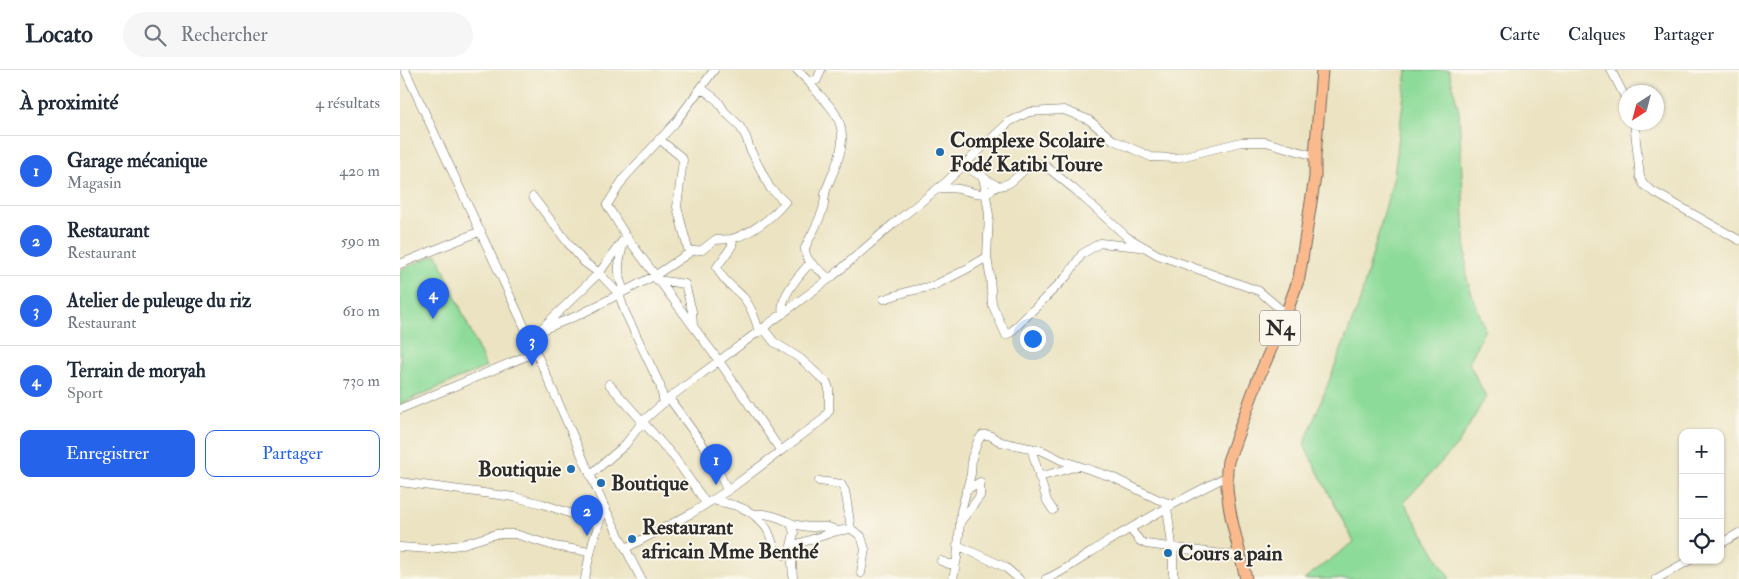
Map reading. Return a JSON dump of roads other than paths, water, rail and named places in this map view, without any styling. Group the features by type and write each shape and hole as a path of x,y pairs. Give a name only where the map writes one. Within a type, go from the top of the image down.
{"highway":[{"name":"N4","path":"1246,579 1229,503 1226,477 1228,461 1258,379 1286,314 1298,278 1305,246 1315,177 1322,70"}],"street":[{"path":"405,70 481,231 605,508 641,579"},
{"path":"714,70 675,123 624,178 607,205 626,236 719,361 782,451"},
{"path":"797,70 834,111 839,120 842,134 841,150 826,192 823,209 805,248 805,254 810,263 829,279"},
{"path":"809,82 817,80 820,70"},
{"path":"1611,70 1619,85"},
{"path":"658,278 692,251 702,250 715,240 732,239 747,234 771,217 785,202 770,188 740,125 725,112 718,101 704,90 698,92"},
{"path":"590,475 625,445 643,421 666,400 829,279 938,188 1009,122 1029,112 1064,110 1089,120 1113,140 1151,156 1177,158 1241,142 1266,142 1315,156"},
{"path":"1635,130 1640,177 1644,185 1652,192 1739,240"},
{"path":"660,139 683,160 677,207 689,253"},
{"path":"963,165 997,186 1006,186 1037,162 1043,164 1127,237 1143,247 1158,255 1259,291 1286,314"},
{"path":"983,176 984,193 989,215 987,257 992,304 1006,335 1067,276 1082,254 1100,244 1143,247"},
{"path":"938,188 960,189 971,194 991,191 997,186"},
{"path":"533,197 584,262 622,293"},
{"path":"401,263 481,231"},
{"path":"532,343 539,331 599,273 626,236"},
{"path":"626,236 618,270 625,312 666,400 713,459 727,490"},
{"path":"626,548 727,490 782,451 822,420 829,411 829,389 827,383 801,359 774,342 761,330 744,298 720,274 717,267 732,246 732,239"},
{"path":"884,300 910,290 921,290 933,286 987,257"},
{"path":"783,314 782,309 792,285 810,263"},
{"path":"539,331 579,315 645,281 658,278 685,284 692,311 693,326"},
{"path":"400,409 536,352"},
{"path":"609,384 674,457 709,502 734,505 754,514 765,514 779,517 791,523 833,528 837,531"},
{"path":"953,579 960,521 971,474 972,457 982,435 990,436 1001,442 1043,451 1061,460 1112,477 1169,506"},
{"path":"1031,448 1047,501 1053,510"},
{"path":"1039,476 1078,466"},
{"path":"1046,579 1059,577 1085,555 1130,528 1226,477"},
{"path":"819,481 840,484 847,502 851,529"},
{"path":"400,482 514,497 543,504 598,523"},
{"path":"960,521 980,496 980,482 966,490"},
{"path":"1165,579 1175,576 1169,506"},
{"path":"585,579 598,523 605,508"},
{"path":"754,514 768,530 776,551 784,556 792,556"},
{"path":"791,523 794,533 791,546 793,579"},
{"path":"1130,528 1142,543 1220,554 1240,553"},
{"path":"791,546 837,531 851,529 861,536 866,549 861,573"},
{"path":"1724,542 1739,533"},
{"path":"400,547 430,549 460,545 496,534 515,534 554,546 590,552"},
{"path":"957,545 1005,567 1019,579"},
{"path":"942,561 956,564"},
{"path":"1656,579 1683,564"}],"place":[{"name":"Complexe Scolaire Fodé Katibi Toure","path":"940,152"},
{"name":"Terrain de moryah","path":"433,319"},
{"name":"Atelier de puleuge du riz","path":"532,366"},
{"name":"Boutiquie","path":"571,469"},
{"name":"Boutique","path":"601,483"},
{"name":"Garage mécanique","path":"716,485"},
{"name":"Restaurant","path":"587,536"},
{"name":"Restaurant africain Mme Benthé","path":"632,539"},
{"name":"Cours a pain","path":"1168,553"}]}
